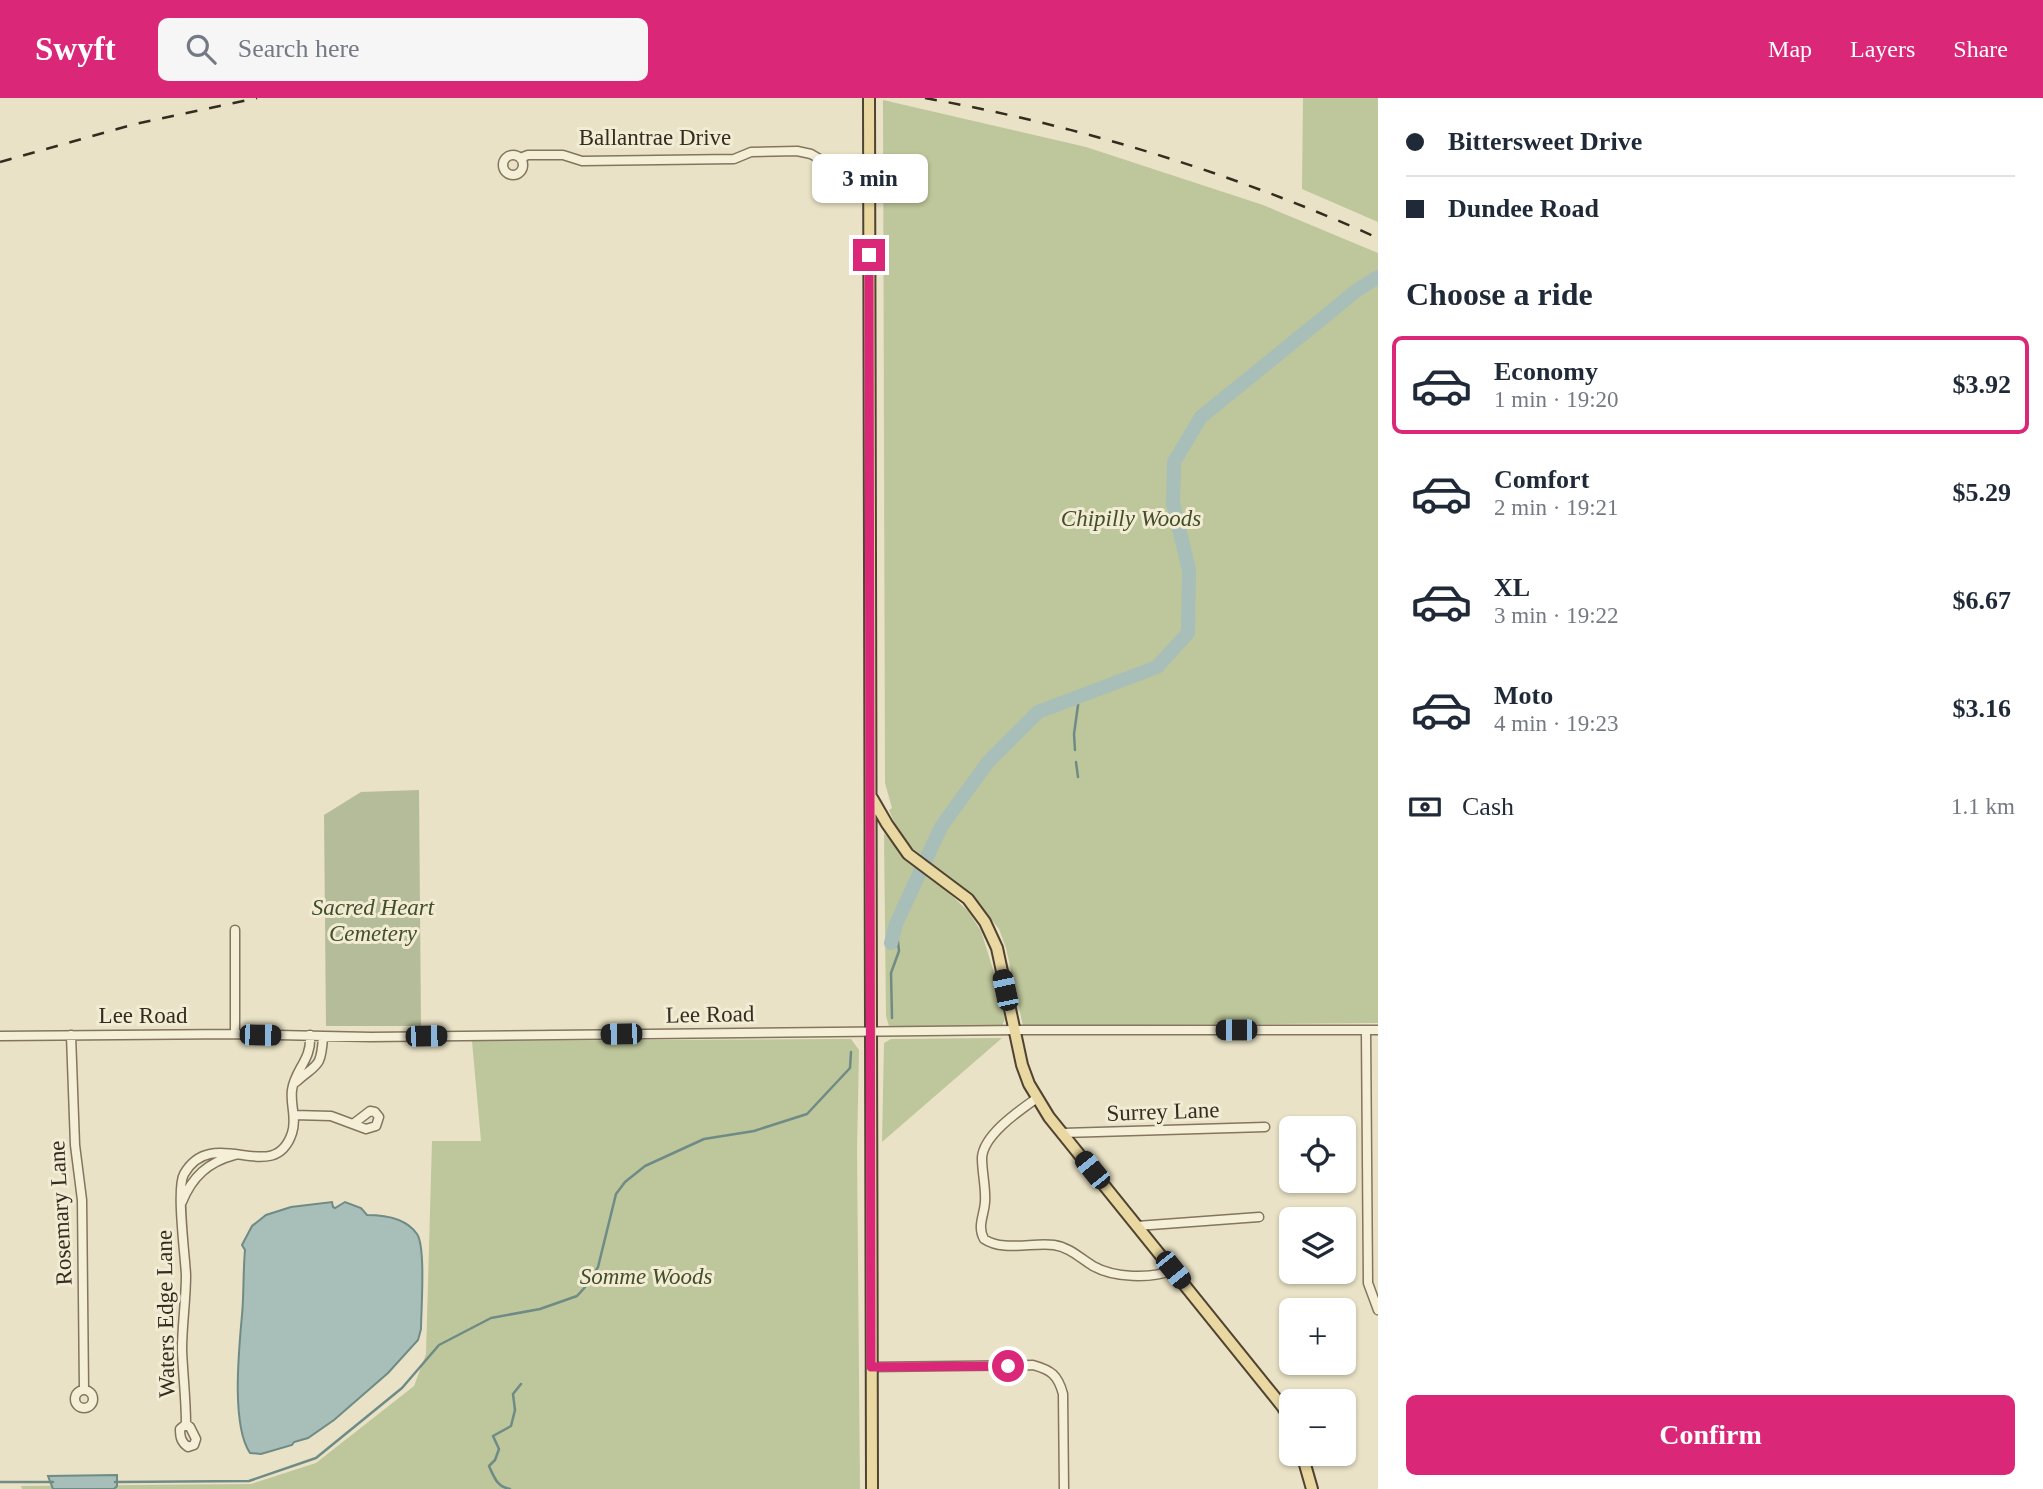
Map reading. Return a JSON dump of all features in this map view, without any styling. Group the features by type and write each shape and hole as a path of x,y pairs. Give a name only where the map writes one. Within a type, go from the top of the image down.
{"main road":[{"path":"869,98 872,1489"},
{"path":"871,795 908,854 968,899 985,922 997,948 1022,1065 1037,1098 1279,1402"},
{"path":"1305,1466 1312,1489"}],"street":[{"name":"Ballantrae Drive","path":"520,158 528,155 563,155 582,161 734,159 751,152 797,151 811,154 840,171 869,168"},
{"path":"235,930 235,1034"},
{"name":"Lee Road","path":"0,1035 235,1034 323,1037 1014,1030 1378,1030"},
{"path":"1366,1030 1368,1283 1378,1310"},
{"name":"Rosemary Lane","path":"71,1035 75,1145 82,1200 84,1389"},
{"name":"Waters Edge Lane","path":"186,1424 182,1352 186,1279 181,1181 193,1162 217,1151 261,1157 283,1149 293,1131 294,1084 308,1057 310,1035"},
{"path":"294,1084 317,1066 322,1055 323,1037"},
{"path":"1037,1098 1005,1123 986,1144 983,1152 985,1199 980,1226 984,1240 996,1245 1061,1246 1095,1267 1116,1273 1154,1275 1173,1270"},
{"path":"295,1115 322,1114 354,1124"},
{"name":"Surrey Lane","path":"1063,1133 1265,1127"},
{"path":"1137,1226 1258,1217"},
{"path":"871,1367 1033,1365 1050,1370 1059,1380 1063,1394 1065,1489"}],"green space":[{"path":"1303,98 1378,98 1378,222 1302,189"},
{"name":"Chipilly Woods","path":"883,100 1086,147 1263,205 1378,253 1378,1023 1023,1026 1006,948 999,929 971,895 911,847 898,831 889,810 892,808 885,783"},
{"name":"Sacred Heart Cemetery","path":"419,790 421,1026 326,1026 324,815 361,792"},
{"path":"884,833 912,865 968,911 981,931 998,985 1005,1019 1002,1026 889,1026 886,1016"},
{"path":"1002,1038 882,1142 884,1043 891,1039"},
{"name":"Somme Woods","path":"851,1039 859,1050 857,1150 860,1489 22,1489 21,1486 251,1484 316,1463 414,1386 426,1354 432,1141 481,1141 472,1041"}],"water":[{"path":"332,1202 335,1208 345,1202 361,1208 367,1215 395,1218 407,1224 417,1234 420,1241 422,1280 421,1329 418,1340 388,1373 334,1420 308,1438 261,1454 250,1453 244,1440 238,1406 245,1250 242,1245 252,1226 266,1215 291,1207"},
{"path":"117,1475 117,1486 114,1489 53,1489 48,1476"}],"waterway":[{"path":"891,943 896,924 941,827 988,762 1038,712 1157,667 1188,633 1189,570 1173,503 1174,462 1201,417 1356,291 1378,277"},
{"path":"1075,750 1074,734 1079,698"},
{"path":"1076,762 1078,777"},
{"path":"892,1018 891,973 899,951 896,924"},
{"path":"115,1482 249,1481 316,1458 402,1388 439,1345 491,1318 540,1309 577,1296 598,1267 616,1194 625,1182 645,1166 704,1139 754,1131 807,1114 850,1068 851,1052"},
{"path":"510,1489 499,1484 489,1466 495,1460 499,1449 493,1436 511,1426 515,1410 513,1394 521,1384"},
{"path":"0,1482 53,1482"}],"railway":[{"path":"0,162 135,124 257,98"},
{"path":"925,98 1099,137 1156,154 1268,193 1378,238"}],"route":[{"path":"869,255 871,1367 1008,1366"}]}
